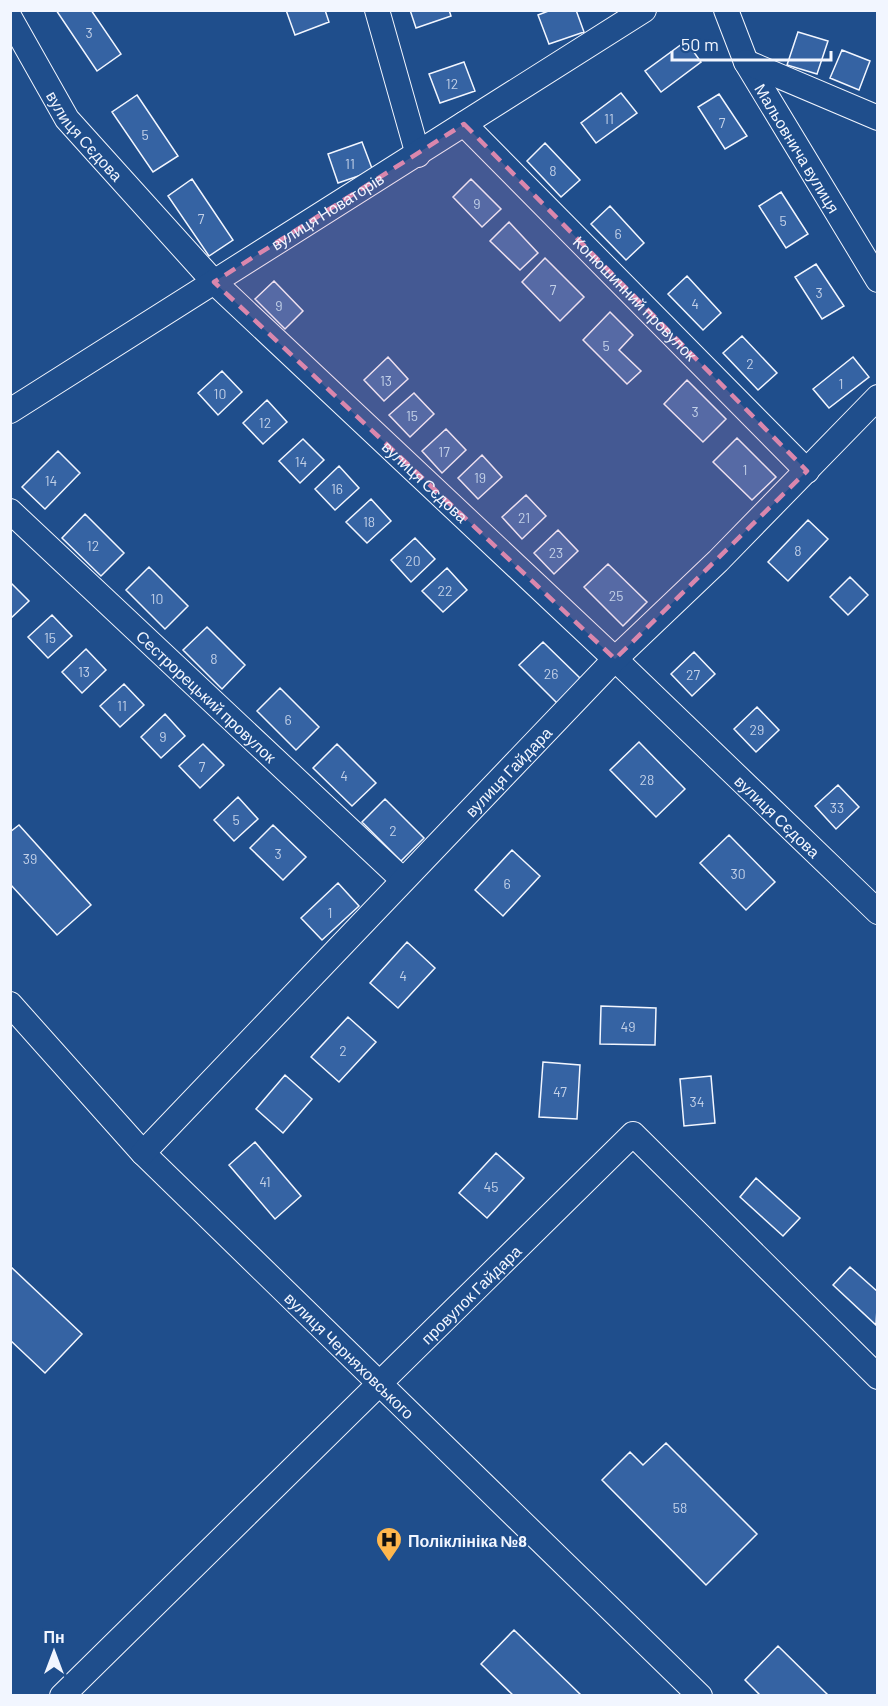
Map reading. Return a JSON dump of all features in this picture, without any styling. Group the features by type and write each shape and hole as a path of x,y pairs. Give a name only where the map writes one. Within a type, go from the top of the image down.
{"street":[{"path":"377,10 418,155"},
{"name":"вулиця Новаторів","path":"10,411 644,10"},
{"name":"Мальовнича вулиця","path":"726,10 746,62 878,280"},
{"name":"вулиця Сєдова","path":"10,18 67,119 214,282 615,659 878,912"},
{"path":"746,62 878,118"},
{"name":"Конюшинний провулок","path":"464,124 807,471"},
{"name":"вулиця Гайдара","path":"143,1153 615,659 718,561 878,397"},
{"name":"Сестрорецький провулок","path":"10,511 403,880"},
{"name":"вулиця Черняховського","path":"12,1008 143,1153 700,1695"},
{"name":"провулок Гайдара","path":"62,1695 633,1134 878,1377"}],"highlighted area":[{"path":"464,124 807,471 615,659 214,282"}],"building":[{"path":"56,10 91,10 121,54 97,71"},
{"path":"286,10 325,10 329,22 295,35"},
{"path":"410,10 449,10 451,16 416,28"},
{"path":"551,10 576,10 584,32 549,44 538,15"},
{"path":"798,32 828,41 817,74 787,65"},
{"path":"686,41 701,62 661,92 645,71"},
{"path":"842,50 870,61 859,90 830,78"},
{"path":"464,62 475,91 440,103 429,74"},
{"path":"621,93 637,113 596,143 581,123"},
{"path":"719,94 747,136 725,149 698,107"},
{"path":"137,95 178,156 153,172 112,112"},
{"path":"362,142 373,171 338,183 328,154"},
{"path":"545,143 580,180 561,197 527,161"},
{"path":"192,179 233,240 209,256 168,196"},
{"path":"471,179 501,209 482,227 453,197"},
{"path":"781,192 808,234 786,248 759,206"},
{"path":"610,206 644,243 626,260 591,224"},
{"path":"509,222 538,253 520,270 490,241"},
{"path":"545,258 584,297 560,321 522,282"},
{"path":"816,264 844,306 822,319 795,277"},
{"path":"687,276 721,313 703,330 668,294"},
{"path":"274,281 303,311 285,329 255,299"},
{"path":"610,312 633,335 619,350 641,371 627,384 583,340"},
{"path":"742,336 777,373 758,390 723,353"},
{"path":"388,357 408,379 384,401 364,380"},
{"path":"853,357 869,377 829,408 813,389"},
{"path":"222,371 242,392 218,415 198,393"},
{"path":"687,380 726,419 703,442 664,404"},
{"path":"414,393 434,414 410,437 389,415"},
{"path":"267,400 287,422 263,444 243,423"},
{"path":"446,429 466,450 442,473 422,451"},
{"path":"737,438 776,477 752,500 713,462"},
{"path":"303,439 324,460 300,483 279,461"},
{"path":"58,451 80,473 45,509 22,487"},
{"path":"482,455 502,477 478,499 458,478"},
{"path":"339,466 359,488 335,510 315,489"},
{"path":"526,495 546,516 522,539 502,517"},
{"path":"371,499 391,521 367,543 346,522"},
{"path":"85,514 124,553 101,576 62,538"},
{"path":"808,520 828,539 788,581 768,562"},
{"path":"558,530 578,551 554,574 534,553"},
{"path":"415,538 435,559 411,582 391,560"},
{"path":"608,564 647,602 623,626 584,587"},
{"path":"149,567 188,606 165,629 126,590"},
{"path":"447,568 467,590 443,612 422,591"},
{"path":"850,577 868,595 848,615 830,597"},
{"path":"10,582 29,601 10,619"},
{"path":"52,615 72,636 48,658 28,637"},
{"path":"207,627 245,665 222,689 183,650"},
{"path":"543,642 582,680 558,704 519,665"},
{"path":"86,649 106,670 82,693 62,672"},
{"path":"694,652 715,674 692,696 671,674"},
{"path":"124,684 144,705 120,727 100,706"},
{"path":"280,688 319,727 296,750 257,711"},
{"path":"757,707 779,730 756,752 734,729"},
{"path":"165,714 185,736 161,758 141,737"},
{"path":"639,742 685,789 656,817 610,770"},
{"path":"203,744 224,765 200,788 179,766"},
{"path":"337,744 376,783 352,806 313,768"},
{"path":"838,785 859,807 836,829 815,806"},
{"path":"238,797 258,819 234,841 214,820"},
{"path":"385,799 424,838 401,861 362,822"},
{"path":"19,825 91,905 57,935 10,884 10,832"},
{"path":"273,825 306,857 283,880 250,848"},
{"path":"729,835 775,882 746,910 700,863"},
{"path":"512,850 540,876 503,916 475,890"},
{"path":"338,883 359,906 322,940 301,918"},
{"path":"407,942 435,968 398,1008 370,983"},
{"path":"601,1006 656,1008 655,1045 600,1044"},
{"path":"348,1017 376,1042 339,1082 311,1057"},
{"path":"543,1062 580,1065 577,1119 539,1117"},
{"path":"285,1075 312,1099 283,1133 256,1109"},
{"path":"711,1076 715,1123 684,1126 680,1079"},
{"path":"255,1142 301,1196 275,1219 229,1165"},
{"path":"496,1153 524,1178 487,1218 459,1193"},
{"path":"756,1178 800,1218 783,1236 740,1197"},
{"path":"10,1266 82,1334 45,1373 10,1340"},
{"path":"850,1267 878,1292 876,1325 833,1285"},
{"path":"666,1443 757,1534 706,1585 602,1480 630,1452 643,1465"},
{"path":"514,1630 582,1696 514,1696 481,1664"},
{"path":"778,1646 829,1696 761,1696 745,1680"}],"place":[{"name":"Поліклініка №8","path":"389,1563"}]}
